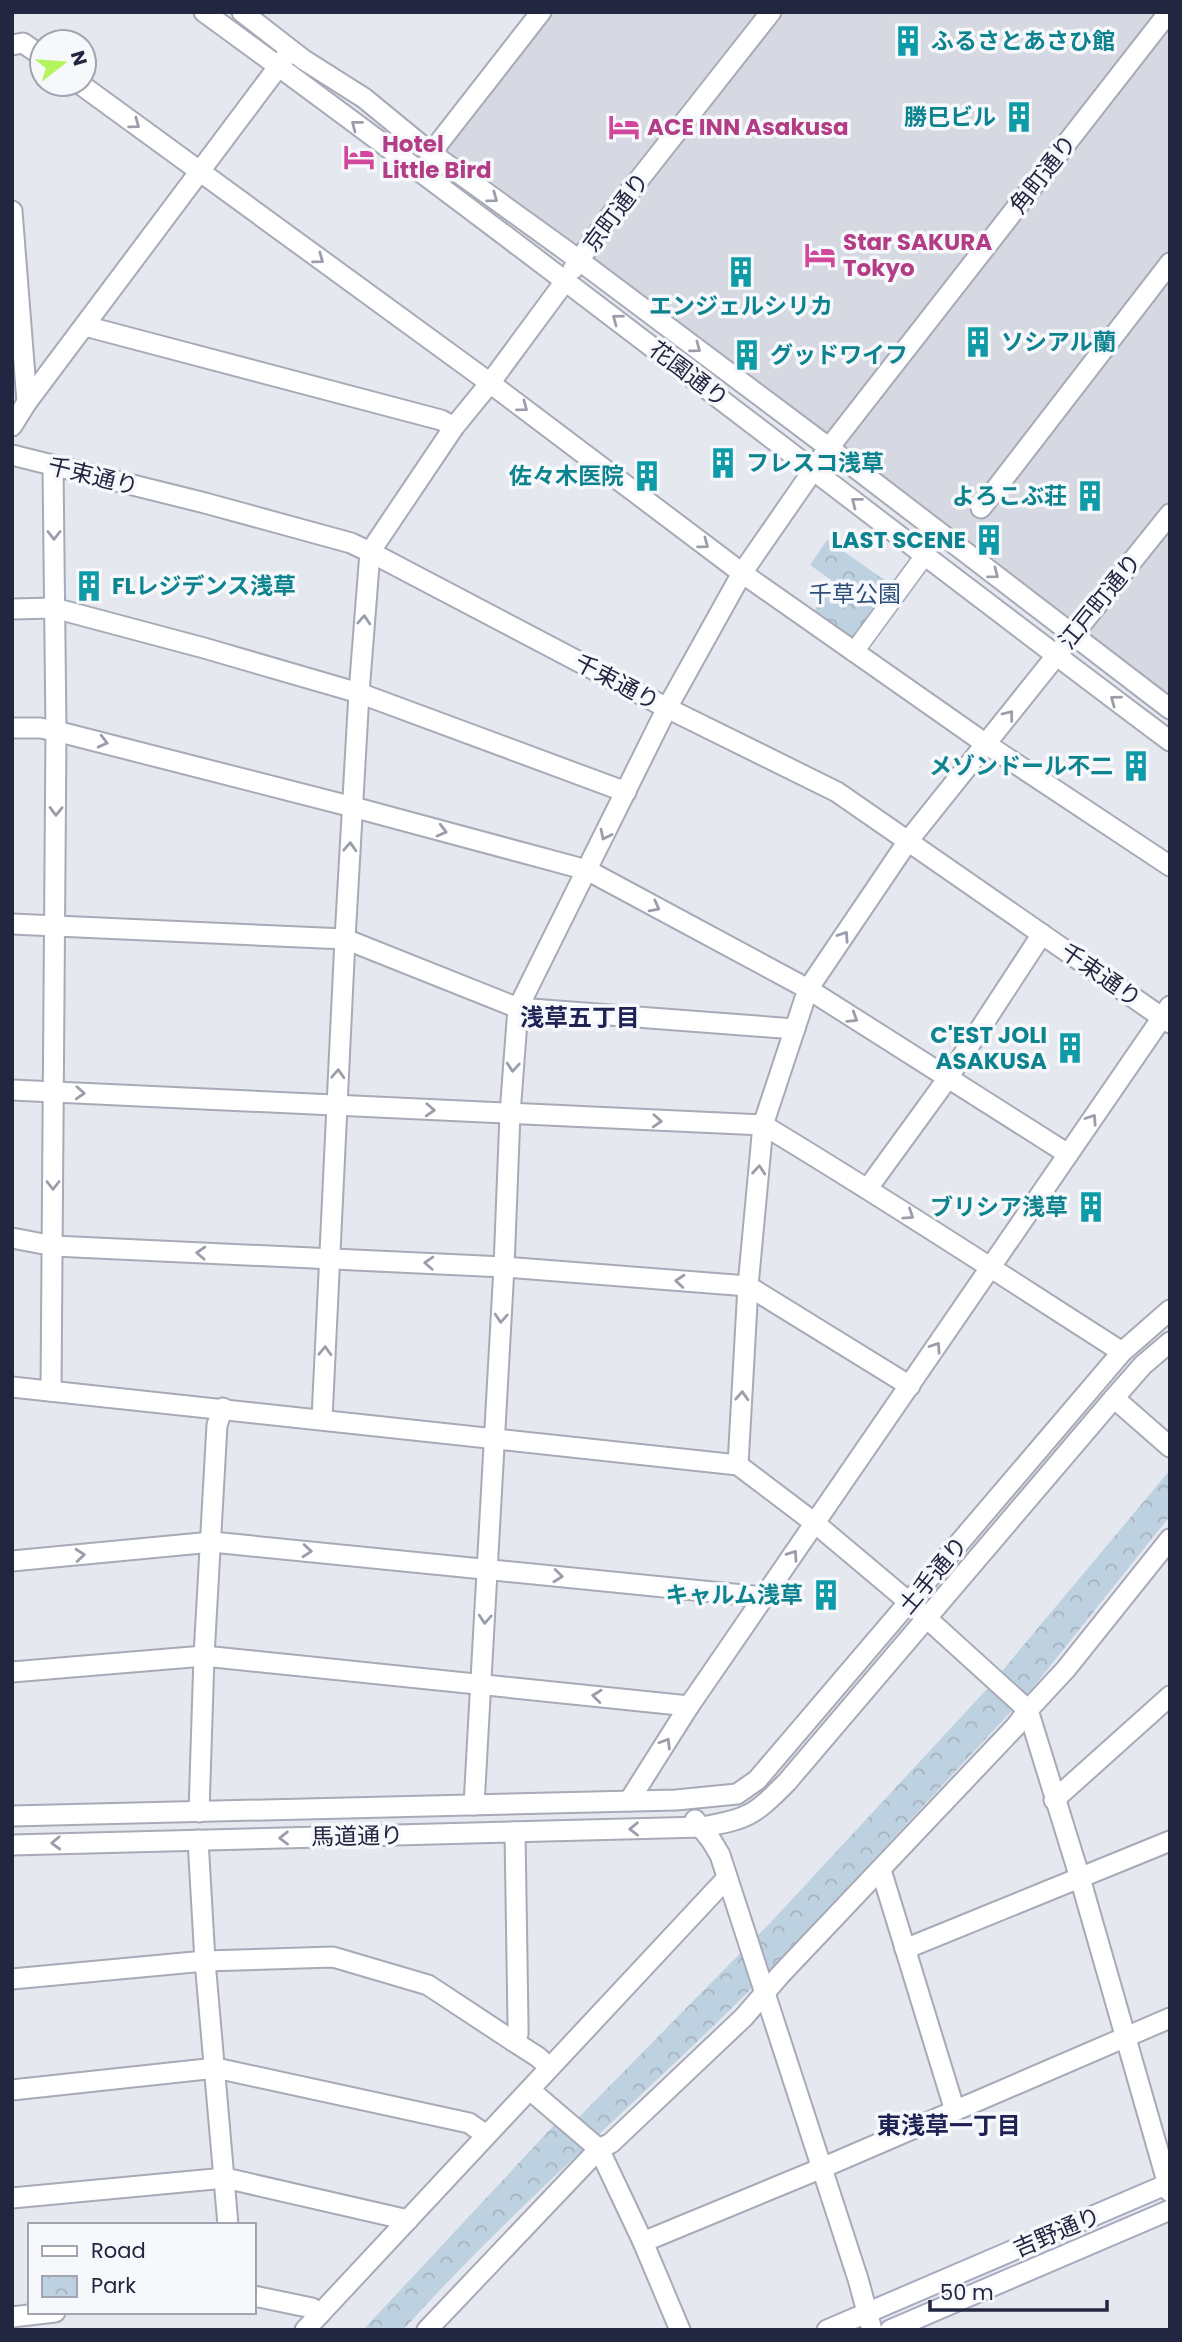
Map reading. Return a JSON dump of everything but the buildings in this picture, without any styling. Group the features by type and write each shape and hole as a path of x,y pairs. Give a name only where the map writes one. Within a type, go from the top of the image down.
{"street":[{"name":"花園通り","path":"204,12 244,41 285,58 364,99 431,153 828,447 1170,709"},
{"path":"431,153 541,12"},
{"name":"京町通り","path":"370,552 454,427 490,383 608,219 771,12"},
{"name":"角町通り","path":"518,1008 667,708 742,573 828,447 1170,12"},
{"name":"花園通り","path":"247,15 285,58 395,155 566,280 1170,741"},
{"path":"244,41 247,15"},
{"path":"12,426 27,401 285,58"},
{"path":"98,97 490,383 742,573 986,744 1170,866"},
{"path":"12,211 27,401"},
{"path":"981,508 1170,263"},
{"path":"85,326 442,420 454,427"},
{"name":"千束通り","path":"12,455 205,503 351,543 370,552 667,708 837,792 1042,934 1167,1015"},
{"path":"51,1391 57,731 54,466"},
{"name":"江戸町通り","path":"738,1465 748,1286 763,1125 808,989 908,841 1170,513"},
{"path":"322,1419 345,939 370,552"},
{"path":"854,652 925,555"},
{"path":"12,609 54,608 359,693 626,792"},
{"path":"12,728 57,731 587,870 808,989 1068,1154"},
{"path":"12,925 345,939 518,1008 795,1029"},
{"path":"868,1188 948,1078 1042,934"},
{"path":"474,1805 510,1114 518,1008"},
{"path":"629,1801 689,1706 1068,1154 1167,1015"},
{"path":"12,1090 763,1125 868,1188 1122,1352"},
{"path":"12,1238 54,1246 504,1267 748,1286 910,1386"},
{"name":"土手通り","path":"720,1855 732,1822 750,1787 1122,1352 1170,1310"},
{"name":"土手通り","path":"702,1827 745,1818 759,1810 787,1782 1114,1398 1143,1365 1170,1342"},
{"path":"12,1387 738,1465 816,1524 910,1603 1028,1710 1080,1878 1169,2186"},
{"path":"1114,1398 1170,1447"},
{"path":"200,1812 217,1425 223,1408"},
{"path":"427,2330 599,2149 611,2143 744,2017 1016,1726 1066,1669 1170,1539"},
{"path":"12,1561 212,1542 764,1597"},
{"path":"12,1672 205,1656 689,1706"},
{"path":"1054,1800 1170,1696"},
{"path":"676,1800 723,1797 750,1787"},
{"path":"676,1800 702,1827 720,1855 870,2321"},
{"name":"馬道通り","path":"12,1816 676,1800"},
{"name":"馬道通り","path":"12,1845 702,1827"},
{"path":"513,2041 518,2034 515,1832"},
{"path":"198,1840 205,1961 228,2223"},
{"path":"905,1949 1170,1841"},
{"path":"881,1870 955,2111"},
{"path":"305,2330 727,1878"},
{"path":"12,1979 205,1961 333,1957 428,1985 538,2057 549,2067"},
{"path":"643,2242 1170,2018"},
{"path":"12,2090 216,2067 469,2123 486,2135"},
{"path":"530,2090 599,2149 643,2242 680,2330"},
{"path":"12,2198 225,2178 408,2220"},
{"name":"吉野通り","path":"827,2330 870,2321 1169,2186"},
{"name":"吉野通り","path":"890,2330 1170,2210"},
{"path":"256,2296 312,2308 320,2314"},
{"path":"12,2317 38,2314"}],"shaded area":[{"path":"548,12 1170,12 1170,701 441,150"}],"green space":[{"name":"千草公園","path":"827,540 892,585 854,640 814,611 834,582 810,565"},
{"path":"1170,1470 1170,1516 1031,1690 782,1958 495,2234 403,2330 363,2330 557,2122 580,2116 771,1922 987,1689"}],"place":[{"name":"ふるさとあさひ館","path":"908,41"},
{"name":"勝巳ビル","path":"1019,117"},
{"name":"ACE INN Asakusa","path":"624,127"},
{"name":"Hotel Little Bird","path":"359,157"},
{"name":"Star SAKURA Tokyo","path":"820,255"},
{"name":"エンジェルシリカ","path":"741,272"},
{"name":"ソシアル蘭","path":"978,342"},
{"name":"グッドワイフ","path":"747,355"},
{"name":"フレスコ浅草","path":"723,463"},
{"name":"佐々木医院","path":"647,476"},
{"name":"よろこぶ荘","path":"1090,496"},
{"name":"LAST SCENE","path":"989,540"},
{"name":"FLレジデンス浅草","path":"89,586"},
{"name":"メゾンドール不二","path":"1136,766"},
{"name":"C'EST JOLI ASAKUSA","path":"1070,1048"},
{"name":"ブリシア浅草","path":"1091,1207"},
{"name":"キャルム浅草","path":"826,1595"}],"district":[{"name":"浅草五丁目","path":"580,1018"},
{"name":"東浅草一丁目","path":"949,2126"}]}
